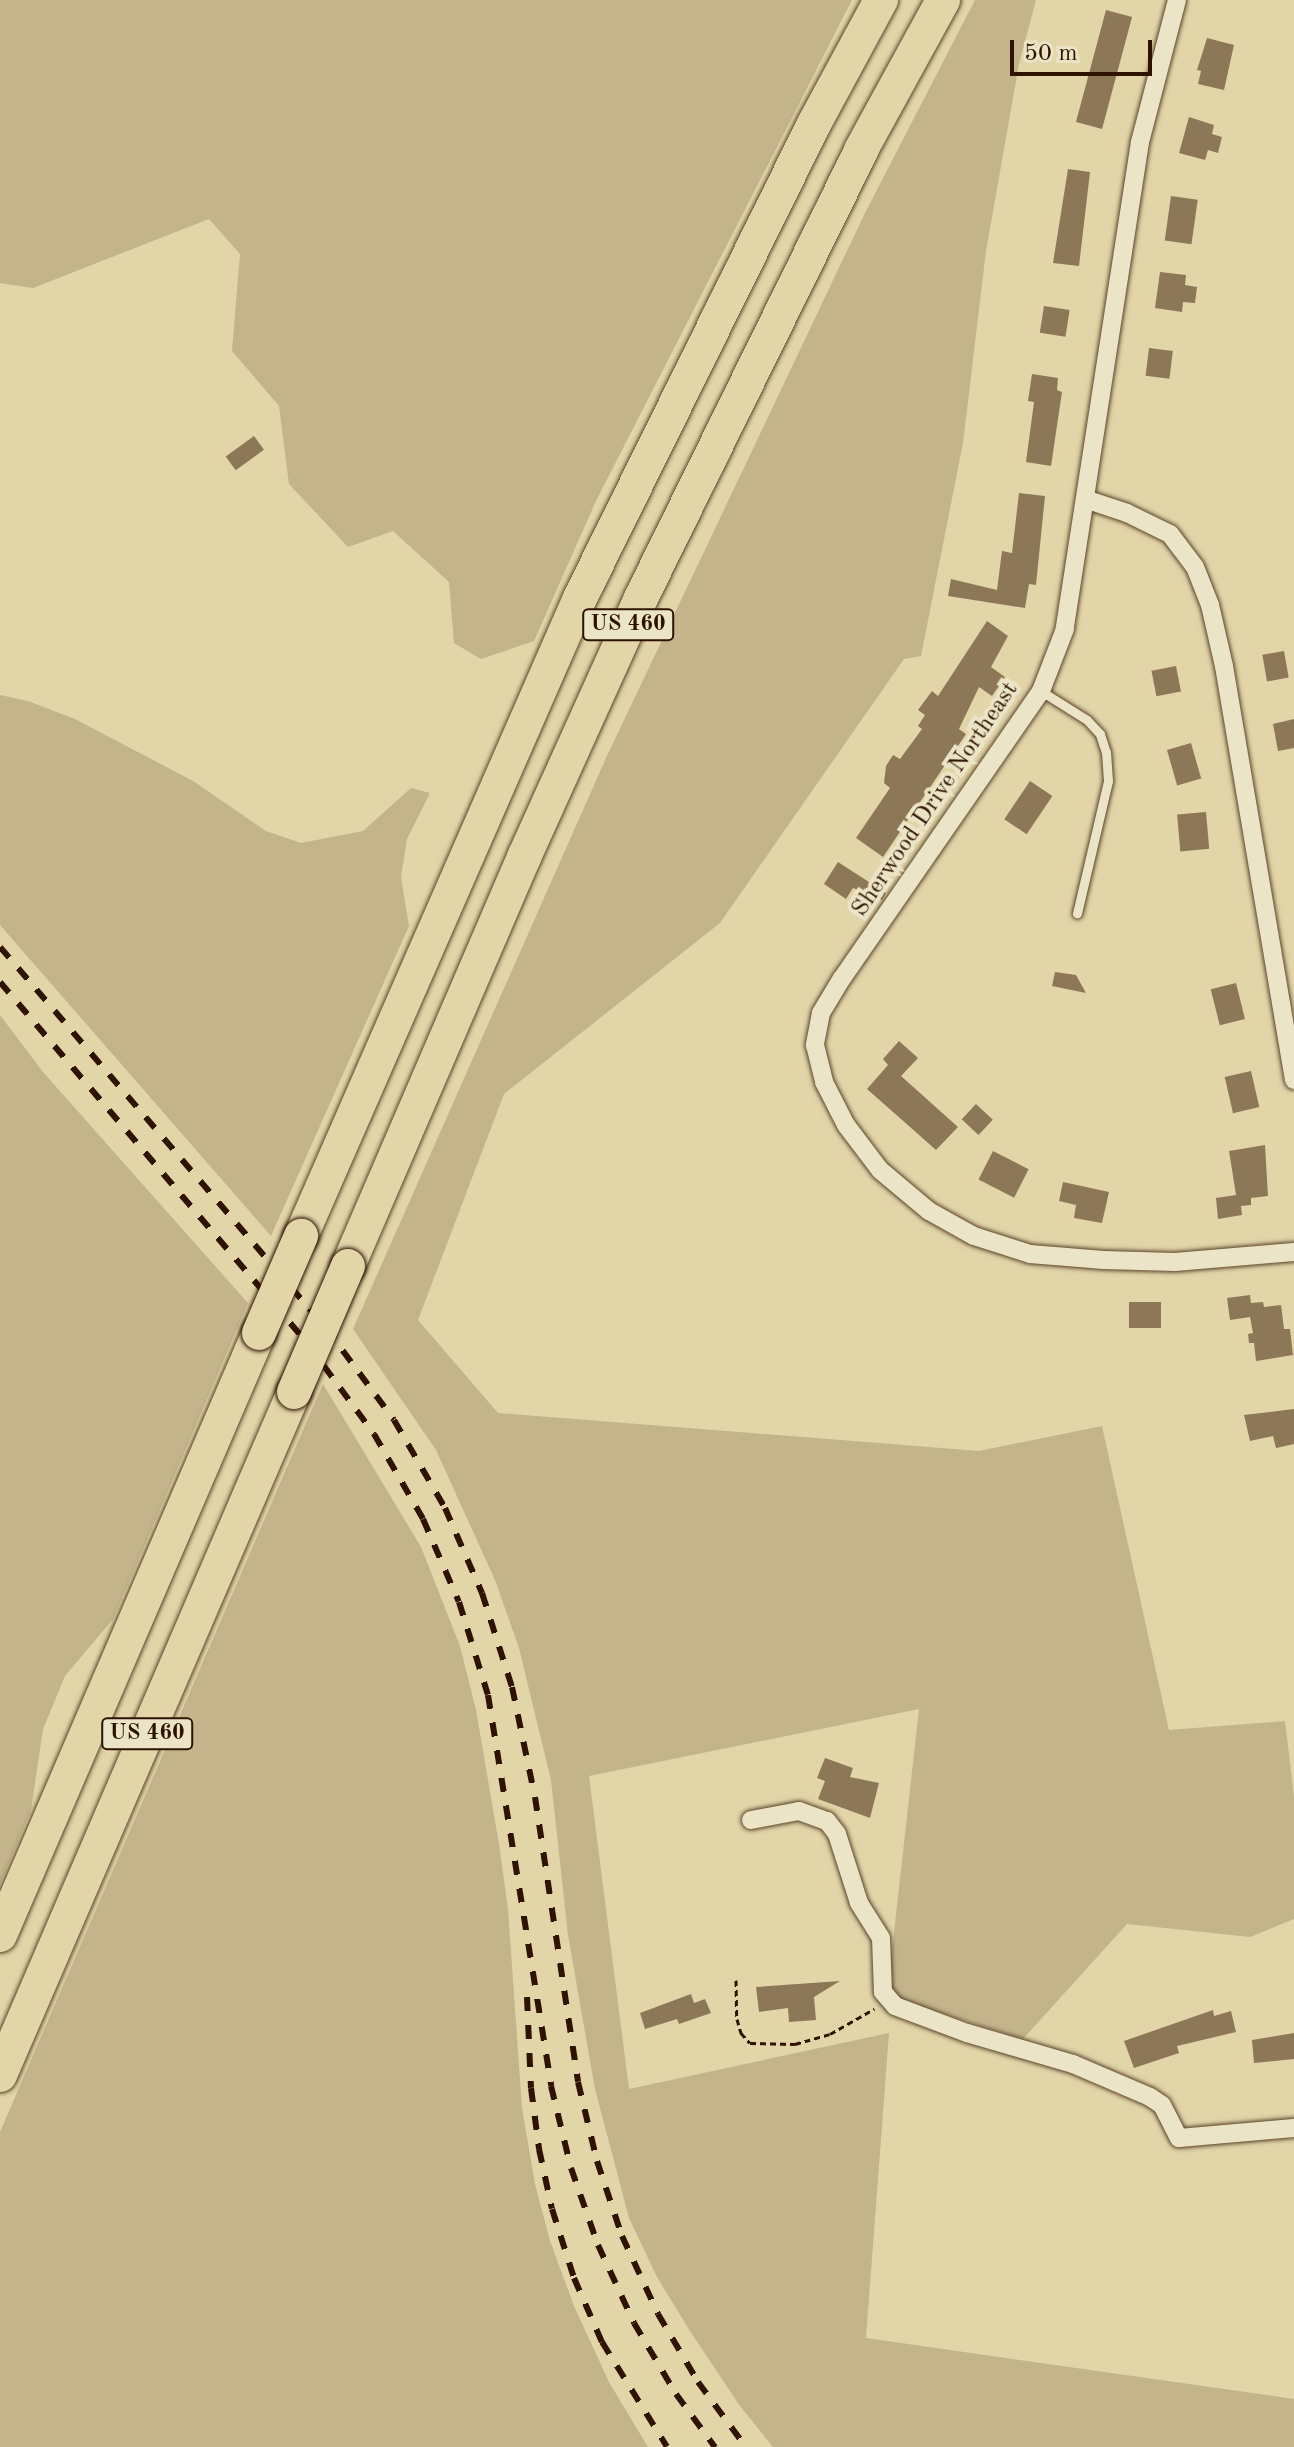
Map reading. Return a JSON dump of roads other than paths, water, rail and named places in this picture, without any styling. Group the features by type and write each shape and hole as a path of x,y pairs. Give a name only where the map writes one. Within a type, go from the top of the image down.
{"highway":[{"name":"US 460","path":"0,1935 580,598 814,124 881,0"},
{"name":"US 460","path":"0,2075 518,870 641,598 861,150 943,0"}],"street":[{"name":"Sherwood Drive Northeast","path":"1177,0 1140,142 1065,629 1041,691 821,1013 815,1045 824,1082 846,1125 880,1170 929,1211 974,1236 1030,1254 1104,1260 1175,1262 1294,1252"},
{"path":"1085,499 1127,513 1170,534 1195,567 1210,605 1227,679 1294,1080"},
{"path":"751,1820 799,1811 827,1821 837,1834 859,1903 881,1938 883,1992 887,2000 967,2033 1073,2064 1150,2097 1162,2105 1179,2138 1294,2128"}],"lane":[{"path":"1041,691 1087,720 1100,734 1106,752 1108,781 1077,913"}],"railway":[{"path":"0,947 326,1328 394,1420 445,1508 482,1593 512,1687 535,1797 578,2082 597,2161 622,2236 658,2314 698,2382 746,2447"},
{"path":"0,982 307,1343 374,1434 423,1519 459,1602 488,1695 551,2086 571,2168 598,2245 634,2323 676,2394 715,2447"},
{"path":"527,1997 531,2088 539,2149 552,2209 574,2278 602,2342 667,2447"}]}
